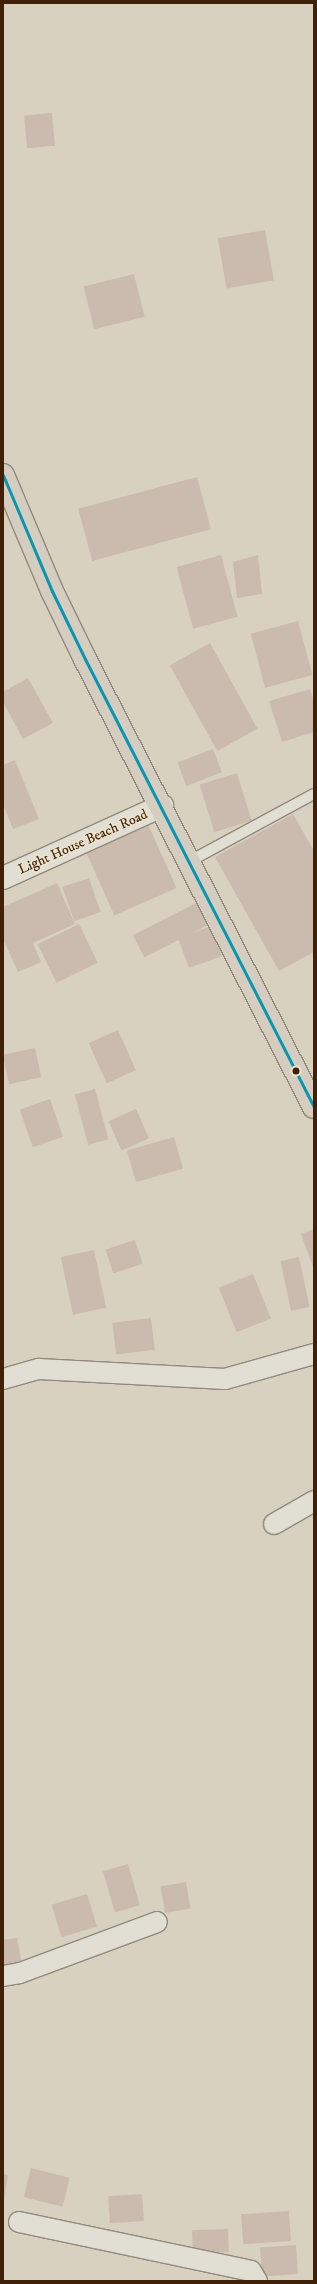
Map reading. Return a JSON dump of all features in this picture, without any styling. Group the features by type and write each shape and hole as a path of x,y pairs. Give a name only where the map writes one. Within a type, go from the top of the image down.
{"main road":[{"path":"3,475 52,591 314,1107"},
{"name":"Light House Beach Road","path":"3,878 162,806"}],"street":[{"path":"3,1379 39,1369 225,1379 314,1354"},
{"path":"274,1524 314,1501"},
{"path":"3,1976 20,1973 157,1922"},
{"path":"19,2222 251,2271 257,2281"}],"lane":[{"path":"190,861 314,794"}],"building":[{"path":"52,113 55,146 27,148 24,115"},
{"path":"265,230 274,280 227,289 218,238"},
{"path":"134,274 145,317 94,329 84,287"},
{"path":"197,477 211,529 92,561 78,509"},
{"path":"221,555 238,617 193,629 177,567"},
{"path":"258,555 262,594 237,598 233,562"},
{"path":"298,621 312,675 265,688 251,634"},
{"path":"210,643 258,729 217,751 170,665"},
{"path":"28,678 53,723 23,739 3,702 3,692"},
{"path":"310,689 314,702 314,732 282,742 269,701"},
{"path":"213,749 222,772 186,786 178,763"},
{"path":"15,760 39,819 13,829 3,804 3,765"},
{"path":"237,773 252,821 214,832 200,784"},
{"path":"293,814 314,851 314,952 279,971 215,857"},
{"path":"148,824 176,888 114,916 86,852"},
{"path":"89,878 101,912 74,921 63,887"},
{"path":"57,883 75,924 33,943 41,962 18,972 3,939 3,907"},
{"path":"198,902 209,924 144,957 133,935"},
{"path":"79,924 98,963 57,983 38,944"},
{"path":"211,926 222,956 189,968 178,938"},
{"path":"118,1030 136,1070 107,1083 89,1043"},
{"path":"35,1048 41,1077 9,1084 3,1055"},
{"path":"95,1089 108,1139 88,1145 75,1094"},
{"path":"50,1099 63,1137 33,1147 20,1109"},
{"path":"136,1109 149,1138 122,1150 109,1121"},
{"path":"174,1137 183,1169 136,1182 127,1151"},
{"path":"314,1229 314,1270 301,1234"},
{"path":"135,1240 143,1264 113,1273 106,1250"},
{"path":"94,1250 106,1308 73,1315 61,1257"},
{"path":"299,1257 310,1307 291,1311 280,1261"},
{"path":"253,1274 271,1319 237,1332 219,1288"},
{"path":"151,1318 155,1350 116,1355 112,1323"},
{"path":"128,1864 140,1905 115,1913 103,1871"},
{"path":"186,1882 191,1909 165,1913 160,1887"},
{"path":"87,1894 97,1927 62,1937 52,1905"},
{"path":"17,1938 22,1965 3,1969 3,1940"},
{"path":"31,2168 70,2178 63,2207 24,2197"},
{"path":"3,2174 8,2175 4,2201 3,2201"},
{"path":"142,2194 144,2221 110,2223 108,2196"},
{"path":"289,2211 291,2241 243,2244 241,2214"},
{"path":"228,2229 229,2252 193,2253 192,2230"},
{"path":"296,2245 298,2274 262,2276 260,2248"}],"transit line":[{"path":"3,475 52,591 85,659 314,1107"}]}
